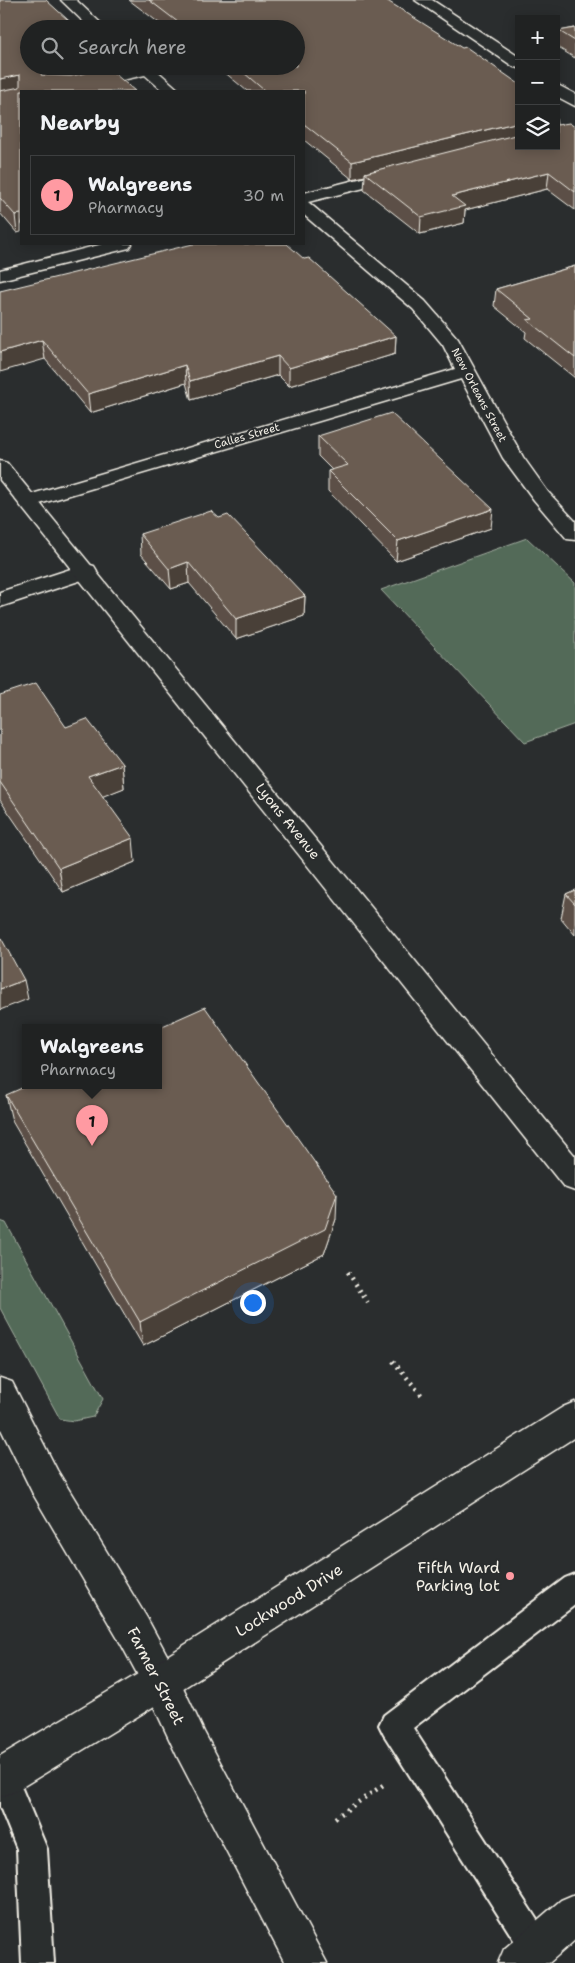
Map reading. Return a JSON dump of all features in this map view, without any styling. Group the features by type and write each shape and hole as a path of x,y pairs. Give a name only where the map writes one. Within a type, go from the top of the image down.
{"street":[{"path":"68,0 90,20"},
{"path":"422,0 515,61"},
{"path":"56,90 117,75"},
{"path":"154,75 171,90"},
{"path":"560,92 575,101"},
{"path":"305,198 416,170"},
{"name":"New Orleans Street","path":"305,207 419,305 451,343 513,458 541,496 575,534"},
{"path":"0,275 118,245"},
{"name":"Calles Street","path":"28,501 466,372"},
{"name":"Lyons Avenue","path":"0,466 86,570 575,1178"},
{"path":"0,600 86,570"},
{"name":"Farmer Street","path":"0,1393 45,1482 134,1630 161,1681 191,1745 307,1963"},
{"name":"Lockwood Drive","path":"1,1777 161,1681 575,1418"},
{"path":"527,1956 575,1914"}],"lane":[{"path":"527,1956 394,1725 575,1588"},
{"path":"1,1777 32,1849 38,1963"}],"path":[{"path":"348,1272 370,1306"},
{"path":"393,1361 424,1398"},
{"path":"335,1818 392,1779"}],"green space":[{"path":"527,538 575,583 575,724 525,742 381,590"},
{"path":"0,1221 6,1223 103,1399 93,1417 74,1421 60,1419 0,1308"}],"building":[{"path":"0,0 46,0 68,20 20,20 20,75 0,79"},
{"path":"149,0 386,0 462,48 466,47 515,81 515,123 352,162 305,125 305,90 264,90 246,75 305,75 305,20 175,20"},
{"path":"575,28 575,41 560,32"},
{"path":"20,75 116,75 134,90 20,90 20,214 15,215 0,198 0,91 20,87"},
{"path":"569,123 575,127 575,192 549,172 452,196 465,206 421,217 365,173 515,135 515,150 560,150 560,124"},
{"path":"189,245 288,245 304,259 309,258 396,336 289,368 278,356 190,381 185,365 88,394 42,340 0,352 0,291"},
{"path":"575,266 575,358 527,320 533,319 496,289"},
{"path":"391,413 493,509 398,541 328,471 348,465 318,436"},
{"path":"211,511 219,518 228,515 305,596 236,619 188,562 169,569 140,534"},
{"path":"36,683 66,727 87,719 122,764 88,776 133,838 59,868 0,782 0,695"},
{"path":"575,890 575,904 566,894"},
{"path":"0,936 24,980 0,989"},
{"path":"205,1007 337,1194 325,1229 140,1322 6,1095 22,1088 162,1089 162,1026"}],"place":[{"name":"Walgreens","path":"92,1146"},
{"name":"Fifth Ward Parking lot","path":"510,1576"}]}
